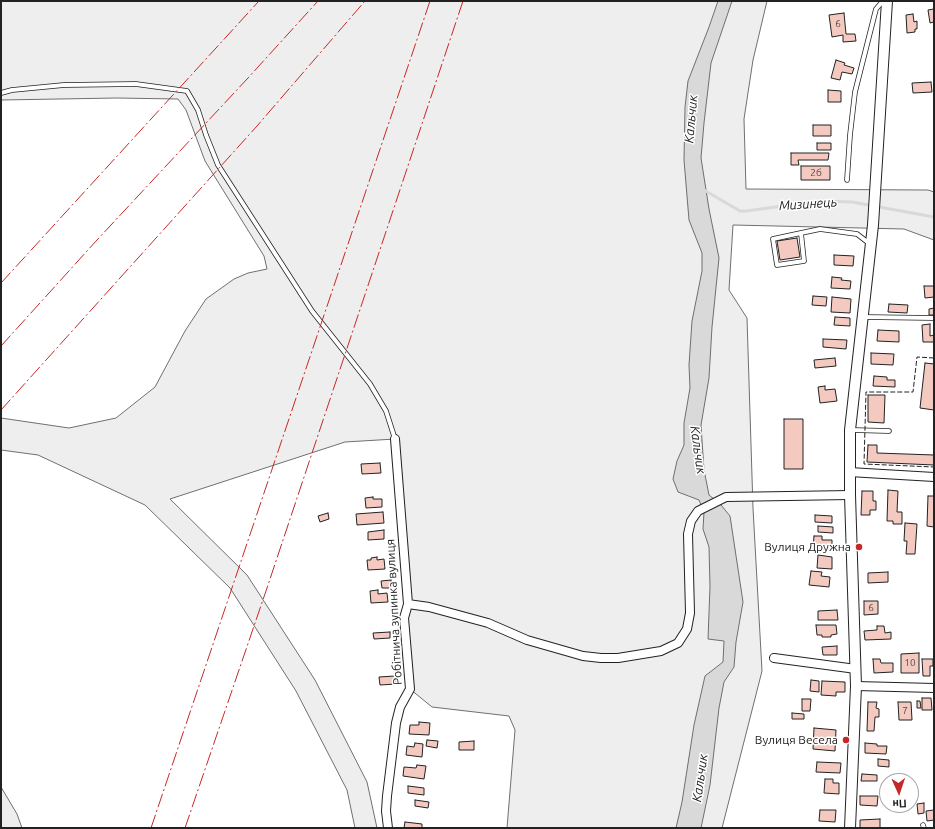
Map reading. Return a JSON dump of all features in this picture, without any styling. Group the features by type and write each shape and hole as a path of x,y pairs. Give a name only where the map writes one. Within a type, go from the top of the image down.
{"street":[{"path":"850,828 856,669 850,495 850,430 872,225 887,1"},
{"name":"Робітнича зупинка вулиця","path":"388,828 386,811 387,796 396,723 400,707 410,689 404,618 408,604 395,439"},
{"path":"850,472 934,477"},
{"path":"408,604 429,607 488,623 527,640 583,656 618,658 661,651 678,643 687,629 690,613 688,534 691,521 698,511 726,497 850,495"},
{"path":"774,658 856,669"},
{"path":"856,686 934,688"}],"lane":[{"path":"847,180 850,135 856,92 876,9 883,1"},
{"path":"1,93 12,90 64,85 136,84 187,91 198,110 218,165 312,311 370,384 386,411 395,439"},
{"path":"800,233 804,261 777,265 773,239 800,233 820,229 857,234 870,244"},
{"path":"863,317 934,318"},
{"path":"850,430 889,431"}],"shaded area":[{"path":"1,1 767,1 753,60 744,119 746,189 928,190 934,192 934,240 904,229 733,225 729,290 747,318 753,508 762,671 722,828 507,828 515,730 509,716 432,707 410,689 404,618 408,604 395,439 345,442 170,499 247,575 315,680 367,782 377,828 355,828 347,790 296,691 230,588 145,505 38,455 1,450 1,418 69,428 116,418 155,387 185,331 206,299 234,279 248,273 267,269 264,256 205,161 186,110 178,99 117,98 1,100"},
{"path":"1,787 17,814 22,828 1,828"}],"water":[{"name":"Кальчик","path":"718,1 732,1 711,63 701,158 719,258 712,327 709,378 701,425 704,470 709,495 721,505 730,516 743,602 736,642 734,667 724,682 719,708 710,785 701,828 676,828 682,802 694,725 705,676 723,662 724,641 708,639 710,587 709,547 703,529 704,512 699,500 678,492 673,479 677,461 684,445 684,423 690,388 689,365 692,321 702,271 702,253 689,220 684,160 685,107 688,81"}],"building":[{"path":"934,9 934,22 930,23 928,10"},
{"path":"844,13 846,34 855,34 856,41 843,42 843,35 832,37 829,15"},
{"path":"913,14 914,22 917,21 917,29 915,29 915,32 907,33 906,15"},
{"path":"836,60 845,63 844,65 854,68 852,74 842,72 840,80 831,78"},
{"path":"931,82 932,92 913,93 912,83"},
{"path":"828,90 841,91 841,102 828,102"},
{"path":"813,125 831,125 831,136 813,136"},
{"path":"817,143 831,143 831,150 817,150"},
{"path":"791,153 829,153 828,160 798,160 799,165 791,165"},
{"path":"801,166 830,166 830,180 801,180"},
{"path":"797,238 800,257 780,260 777,241"},
{"path":"834,255 854,256 853,266 834,265"},
{"path":"832,277 851,281 850,289 831,288"},
{"path":"924,286 934,286 934,297 925,298"},
{"path":"813,296 827,297 826,306 812,305"},
{"path":"832,297 851,299 850,313 831,312"},
{"path":"889,304 908,305 907,313 888,312"},
{"path":"934,308 934,315 929,315 929,309"},
{"path":"835,317 850,318 850,326 834,325"},
{"path":"930,324 930,336 934,335 934,342 923,342 922,325"},
{"path":"878,330 899,331 899,342 877,341"},
{"path":"823,339 847,340 846,349 823,347"},
{"path":"871,353 894,354 893,365 871,364"},
{"path":"835,358 836,366 815,368 814,360"},
{"path":"925,363 934,364 934,410 920,408"},
{"path":"874,376 887,377 887,380 895,380 895,387 873,386"},
{"path":"825,386 825,390 835,389 837,401 820,403 818,387"},
{"path":"868,395 885,395 884,423 868,422"},
{"path":"784,419 803,419 803,469 784,469"},
{"path":"868,445 877,445 877,453 934,455 934,465 867,462"},
{"path":"380,463 381,473 362,474 361,464"},
{"path":"888,490 898,491 897,512 902,512 902,524 893,524 893,521 887,521"},
{"path":"862,491 873,491 873,501 876,501 876,510 870,510 870,515 861,515"},
{"path":"928,496 934,496 934,527 927,526"},
{"path":"373,497 373,499 382,499 382,507 366,508 365,498"},
{"path":"383,512 384,523 357,525 356,514"},
{"path":"328,513 329,519 320,522 318,516"},
{"path":"815,515 832,516 832,523 815,522"},
{"path":"905,523 917,524 915,554 906,554 907,541 904,541"},
{"path":"818,526 833,527 833,533 818,532"},
{"path":"384,530 384,539 368,540 368,532"},
{"path":"814,536 822,536 822,540 832,540 832,550 813,549"},
{"path":"818,555 832,557 832,569 817,568"},
{"path":"377,557 377,560 384,559 385,569 368,570 367,560"},
{"path":"811,571 822,572 821,576 830,577 829,587 809,585"},
{"path":"888,572 888,582 868,583 868,573"},
{"path":"391,580 391,588 382,588 381,581"},
{"path":"378,590 378,594 387,593 388,602 371,603 370,591"},
{"path":"864,601 878,601 878,614 864,615"},
{"path":"837,610 838,620 818,620 818,611"},
{"path":"816,625 836,625 837,634 831,635 831,637 822,637 822,635 817,635"},
{"path":"877,626 884,626 885,633 891,632 891,639 865,640 864,631 877,630"},
{"path":"390,632 390,638 374,639 373,633"},
{"path":"837,646 837,655 823,655 822,647"},
{"path":"919,653 919,673 901,673 901,654"},
{"path":"873,659 880,659 881,663 893,663 893,672 874,673"},
{"path":"922,659 933,659 933,666 930,666 930,676 923,676"},
{"path":"395,676 396,684 380,685 379,677"},
{"path":"811,680 819,681 819,692 810,691"},
{"path":"822,681 845,682 845,692 836,692 836,696 821,695"},
{"path":"922,698 931,698 932,710 922,710"},
{"path":"802,699 811,699 810,711 802,711"},
{"path":"917,701 920,701 921,708 917,708"},
{"path":"868,702 877,702 876,708 879,709 879,717 875,717 874,731 867,731"},
{"path":"898,702 911,702 912,720 899,720"},
{"path":"792,713 804,714 804,719 792,719"},
{"path":"419,722 430,723 429,735 409,734 410,725 419,725"},
{"path":"814,728 836,730 835,751 813,749"},
{"path":"427,740 438,741 437,748 426,746"},
{"path":"474,741 474,750 459,750 459,742"},
{"path":"415,743 423,744 422,757 406,755 407,746 414,747"},
{"path":"865,743 877,744 877,746 887,746 886,754 865,753"},
{"path":"878,759 889,760 889,767 878,766"},
{"path":"817,762 841,763 840,773 816,772"},
{"path":"417,765 426,766 424,779 403,776 404,767 416,768"},
{"path":"862,774 877,775 877,781 861,781"},
{"path":"825,779 833,779 833,783 839,783 839,794 824,793"},
{"path":"408,786 424,788 424,795 408,793"},
{"path":"860,796 878,796 877,806 860,805"},
{"path":"415,800 429,802 428,808 415,806"},
{"path":"924,803 924,813 918,814 919,804"},
{"path":"820,810 836,810 835,822 819,821"},
{"path":"934,810 934,820 927,821 926,811"},
{"path":"880,819 880,828 860,828 860,820"},
{"path":"405,822 422,824 422,828 404,828"}],"waterway":[{"name":"Мизинець","path":"704,190 740,211 820,201 852,202 934,217"}],"fence":[{"path":"934,358 917,357 913,392 866,392 864,464 934,467"}],"power":[{"path":"1,283 259,1"},
{"path":"1,346 318,1"},
{"path":"1,410 257,126 365,1"},
{"path":"151,828 430,1"},
{"path":"185,828 267,588 463,1"}],"place":[{"name":"Вулиця Дружна","path":"859,547"},
{"name":"Вулиця Весела","path":"846,740"}]}
